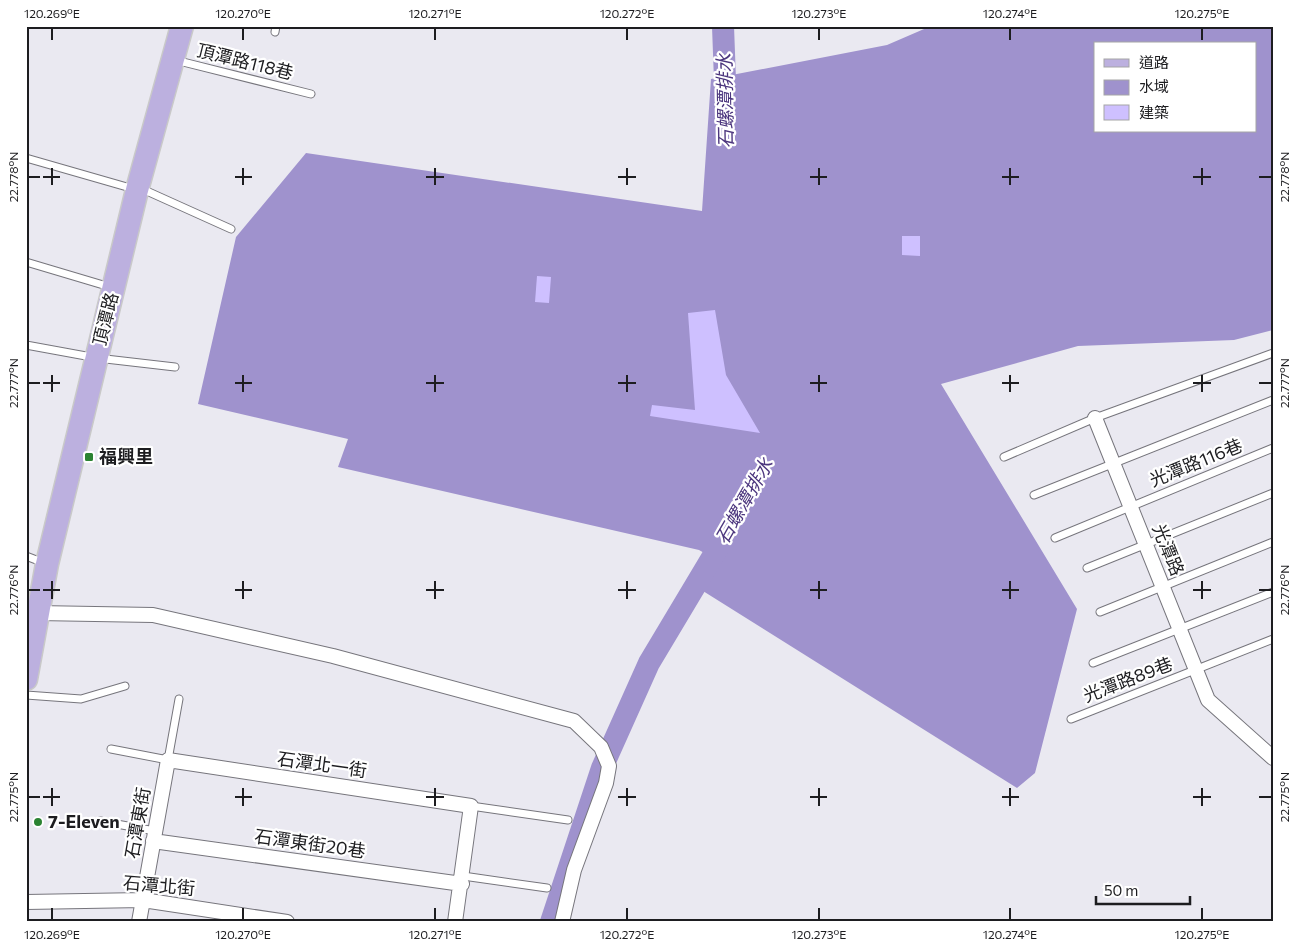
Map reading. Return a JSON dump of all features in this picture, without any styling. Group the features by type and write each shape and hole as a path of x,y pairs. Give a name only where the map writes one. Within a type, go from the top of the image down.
{"main road":[{"name":"頂潭路","path":"26,679 37,614 36,560 96,358 137,188 182,26"}],"street":[{"name":"光潭路","path":"1095,418 1208,700 1273,758"},
{"path":"37,614 152,615 334,656 574,721 601,747 609,766 606,783 574,870 562,922"},
{"name":"石潭北一街","path":"168,760 471,806"},
{"name":"石潭東街","path":"139,922 168,760"},
{"path":"455,922 471,806"},
{"name":"石潭東街20巷","path":"154,836 462,880"},
{"name":"石潭北街","path":"26,902 143,900 287,922"}],"lane":[{"name":"頂潭路118巷","path":"173,60 311,94"},
{"path":"26,158 137,188 231,229"},
{"path":"26,262 113,288"},
{"path":"26,345 96,358 174,367"},
{"path":"1004,457 1095,418 1273,353"},
{"path":"1034,495 1273,400"},
{"name":"光潭路116巷","path":"1055,538 1273,448"},
{"path":"1087,568 1273,493"},
{"path":"1100,612 1273,542"},
{"path":"1092,663 1273,592"},
{"name":"光潭路89巷","path":"1071,719 1273,639"},
{"path":"26,694 81,699 125,686"},
{"path":"111,749 168,760 179,699"},
{"path":"471,806 568,820"},
{"path":"100,821 154,836"},
{"path":"462,880 547,888"}],"water":[{"path":"931,26 1273,26 1273,330 1234,340 1078,346 941,384 1077,609 1035,773 1017,788 703,591 720,562 699,550 338,467 348,439 198,404 236,237 306,153 702,211 711,79 887,45"}],"building":[{"path":"902,236 920,236 920,256 902,255"},
{"path":"537,276 551,277 549,303 535,302"},
{"path":"715,310 726,375 760,433 650,416 652,405 695,410 688,313"}],"waterway":[{"name":"石螺潭排水","path":"723,26 726,108"},
{"name":"石螺潭排水","path":"551,922 602,768 649,663 728,531"}],"place":[{"name":"福興里","path":"89,457"},
{"name":"7-Eleven","path":"38,822"}]}
